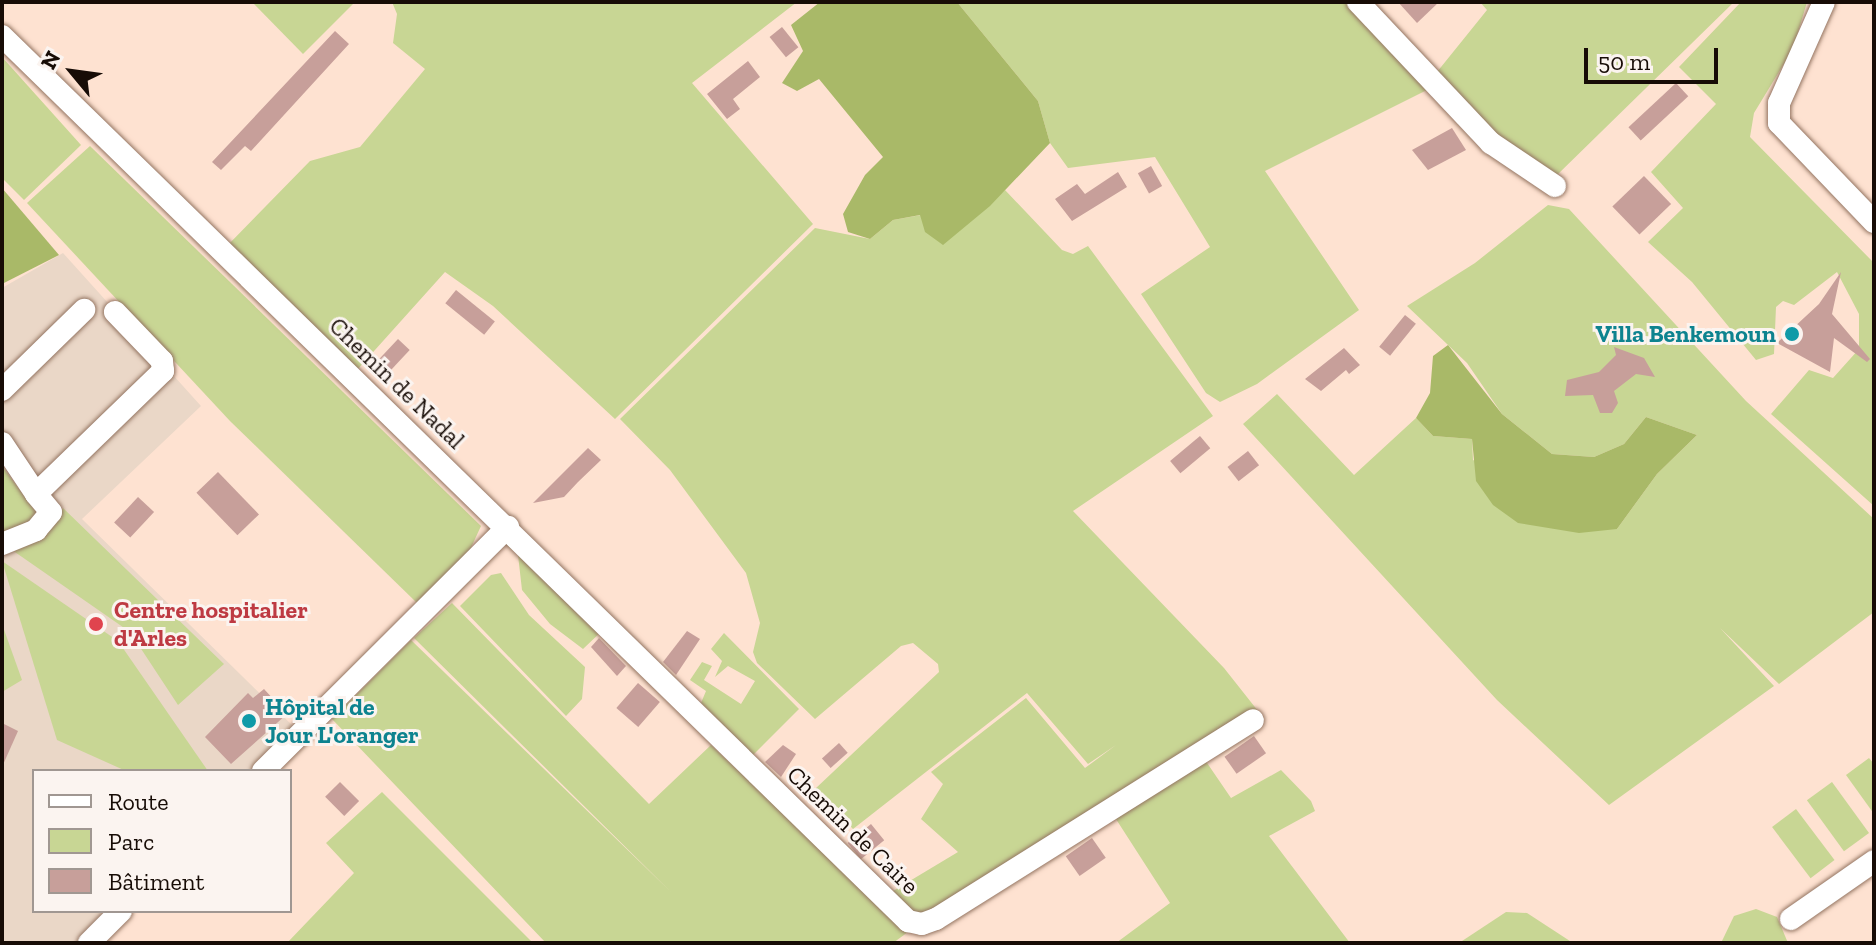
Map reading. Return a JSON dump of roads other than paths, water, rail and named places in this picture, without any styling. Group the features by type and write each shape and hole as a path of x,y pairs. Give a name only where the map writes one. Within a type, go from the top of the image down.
{"street":[{"path":"1358,2 1491,143 1555,186"},
{"path":"1824,2 1779,103 1779,123 1874,222"},
{"name":"Chemin de Nadal","path":"2,36 508,527"},
{"path":"2,390 84,310"},
{"path":"36,494 163,371 162,361 115,312"},
{"path":"2,443 51,512 36,530 2,544"},
{"path":"265,769 508,527"},
{"name":"Chemin de Caire","path":"508,527 908,921 922,924 936,919 1253,720"},
{"path":"1791,919 1874,861"},
{"path":"89,943 119,913"}],"place":[{"name":"Villa Benkemoun","path":"1792,334"},
{"name":"Centre hospitalier d'Arles","path":"96,624"},
{"name":"Hôpital de Jour L'oranger","path":"249,721"}]}
